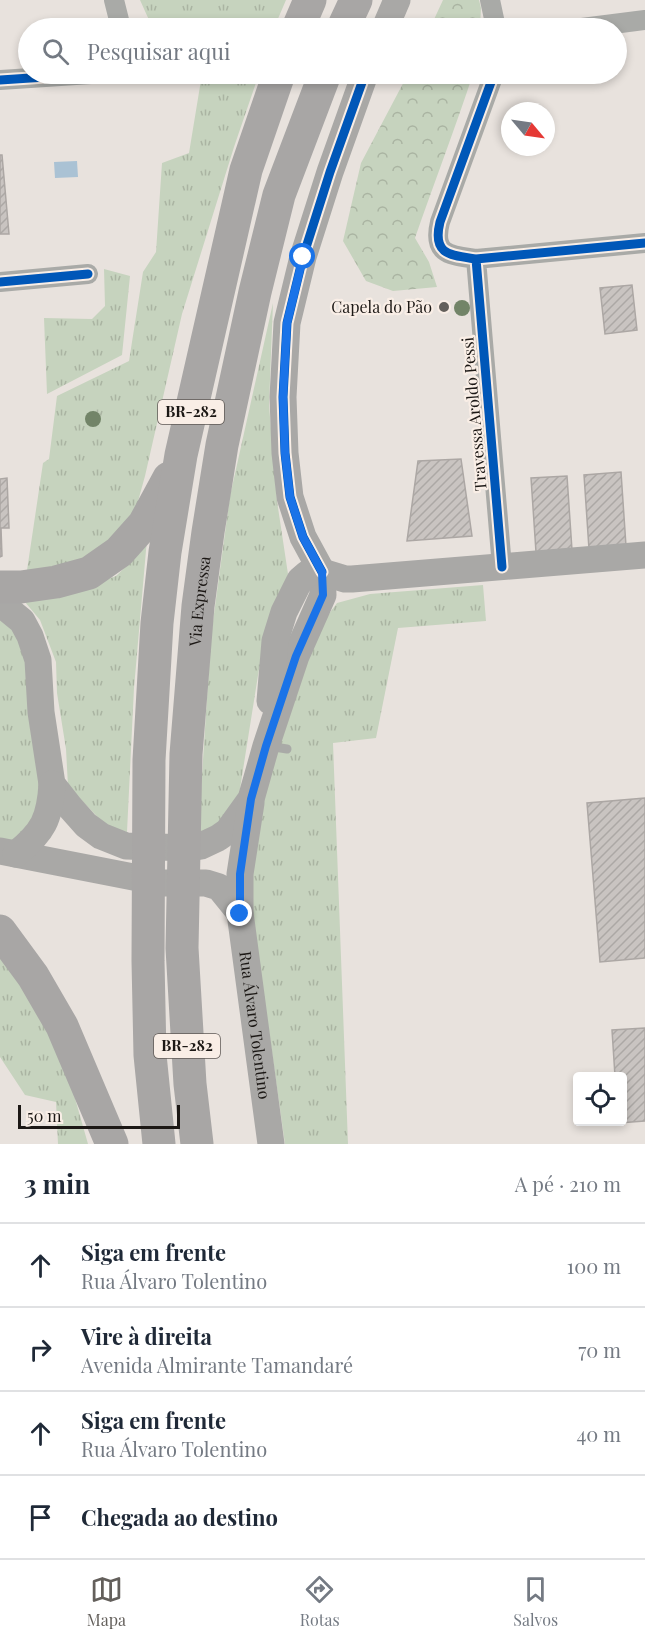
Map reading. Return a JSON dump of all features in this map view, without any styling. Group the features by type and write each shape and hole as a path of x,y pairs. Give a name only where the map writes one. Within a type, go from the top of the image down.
{"highway":[{"path":"302,18 310,0"},
{"path":"348,18 356,0"},
{"name":"BR-282","path":"159,1144 150,1055 148,961 149,760 157,623 165,552 181,455 246,170 276,84"},
{"name":"Via Expressa","path":"197,1144 189,1074 182,948 186,754 198,606 225,433 255,292 279,195 321,84"},
{"path":"0,587 21,587 56,582 89,573 119,552 144,524 181,455"},
{"path":"0,931 33,976 62,1026 112,1144"}],"main road":[{"path":"389,18 397,0"},
{"path":"330,582 303,537 290,497 285,453 283,397 287,323 303,257 362,84"},
{"path":"52,784 86,825 101,836 126,846 190,848 201,846 228,831 251,799 276,748 275,641 284,612 300,580 307,574 330,582 645,555"},
{"path":"0,603 22,621 38,660 41,712 52,784 51,805 44,825 32,842 8,853"},
{"name":"Rua Álvaro Tolentino","path":"251,799 240,874 240,914 270,1144"},
{"path":"8,853 164,883 206,883 219,887 240,914"}],"street":[{"path":"114,0 118,18"},
{"path":"490,0 494,18"},
{"path":"627,22 645,20"},
{"path":"0,80 18,79"},
{"path":"490,84 440,222 437,235 441,248 449,255 476,260 645,243"},
{"name":"Travessa Aroldo Pessi","path":"476,260 502,567"},
{"path":"0,282 88,274"}],"green space":[{"path":"140,0 286,0 278,18 148,18"},
{"path":"443,0 479,0 480,18 435,18"},
{"path":"200,84 256,84 182,314 132,523 105,554 26,577 43,463 49,459 57,396 129,361 143,272 156,252 162,163 189,153"},
{"path":"403,84 470,84 415,238 429,262 437,287 393,291 366,281 343,241 361,163"},
{"path":"104,269 130,276 122,355 47,394 44,318 92,319 105,306"},
{"path":"273,303 269,405 277,501 288,574 259,669 239,795 229,819 198,837 211,636 230,496"},
{"path":"147,539 134,688 127,832 109,829 68,786 66,749 57,693 56,662 40,620 25,602 83,588 116,576 136,557"},
{"path":"483,585 486,621 398,628 376,738 333,743 348,1144 285,1144 250,898 261,811 286,706 315,633 337,603 370,594"},
{"path":"0,617 12,628 28,661 42,805 18,840 0,843"},
{"path":"0,943 63,1056 88,1144 58,1144 56,1102 25,1095 0,1057"}],"water":[{"path":"77,161 78,177 55,178 54,162"}],"building":[{"path":"0,155 2,155 9,234 0,234"},
{"path":"632,285 637,330 605,334 600,288"},
{"path":"461,459 472,536 407,541 418,461"},
{"path":"621,472 626,546 589,549 584,475"},
{"path":"567,476 572,550 536,552 531,478"},
{"path":"7,478 9,528 1,528 2,556 0,557 0,479"},
{"path":"645,798 645,958 600,962 587,803"},
{"path":"645,1028 645,1121 627,1122 627,1072 615,1072 612,1030"}],"cycle path":[{"path":"0,80 18,79"},
{"path":"322,572 303,537 290,497 285,453 283,397 287,323 303,257 361,84"},
{"path":"490,84 440,222 438,233 441,247 451,254 476,259 645,243"},
{"path":"476,259 502,567"},
{"path":"0,282 88,274"}],"place":[{"name":"Capela do Pão","path":"444,307"}],"route":[{"path":"240,914 240,874 251,799 296,656 323,595 322,572 303,537 290,497 285,453 283,397 287,323 303,257"}]}
